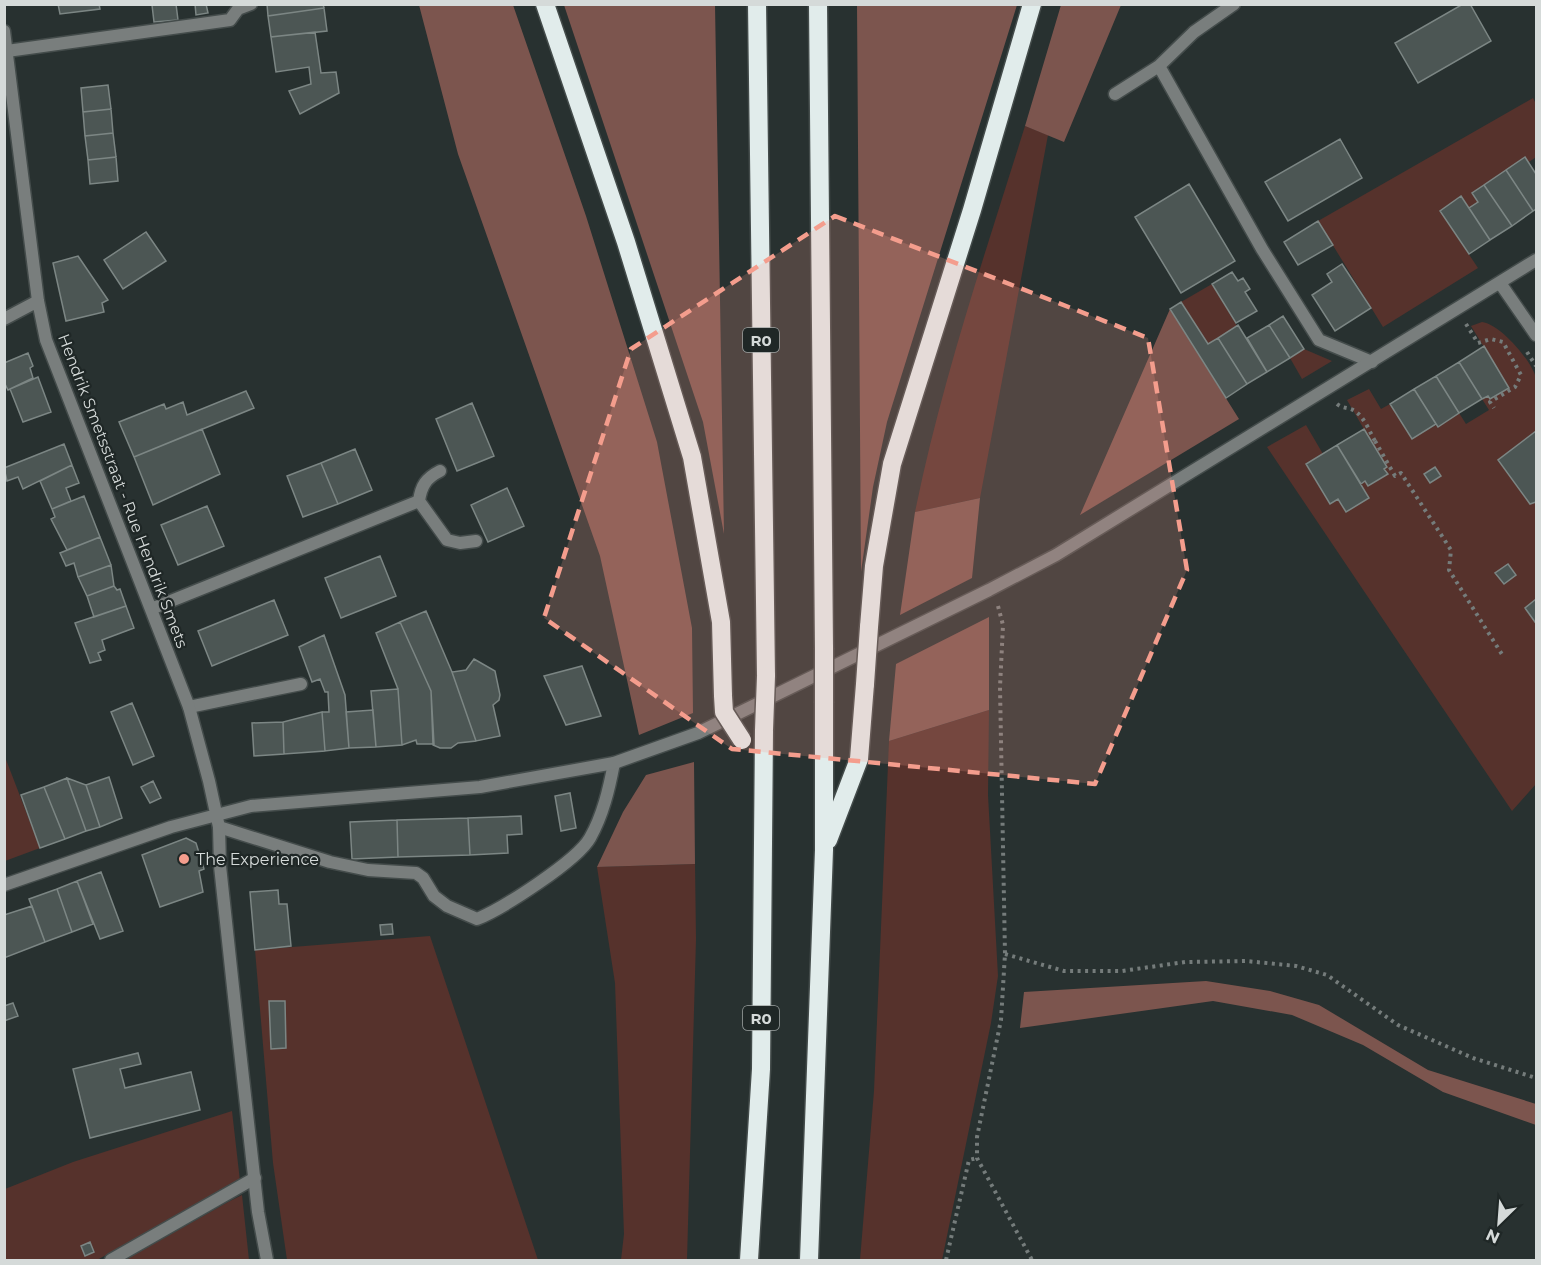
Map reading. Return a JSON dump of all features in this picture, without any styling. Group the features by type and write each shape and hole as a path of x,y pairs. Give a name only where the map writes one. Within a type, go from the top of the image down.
{"highway":[{"path":"545,4 626,242 692,457 721,622 724,712 764,775"},
{"name":"R0","path":"749,1260 761,1069 766,676 757,4"},
{"path":"809,1260 824,850 818,4"},
{"path":"824,850 859,759 874,566 892,464 972,210 1032,4"}],"street":[{"path":"7,51 230,20 238,9 251,4"},
{"path":"1115,94 1159,66 1194,32 1234,4"},
{"name":"Hendrik Smetsstraat - Rue Hendrik Smets","path":"4,31 38,301 53,362 189,707 218,821 220,866 255,1178 267,1260"},
{"path":"1159,66 1262,249 1319,340 1372,362"},
{"path":"4,885 171,827 218,821 268,804 480,787 614,763 698,733 1056,555 1536,260"},
{"path":"1500,283 1536,334"},
{"path":"4,319 38,301"},
{"path":"440,471 430,476 421,487 419,501 447,540 460,543 476,541"},
{"path":"151,609 419,501"},
{"path":"189,707 301,684"},
{"path":"218,821 330,862 368,870 416,873 423,878 434,896 447,906 477,919 493,913 558,869 589,841 601,816 614,763"},
{"path":"111,1260 255,1178"}],"path":[{"path":"1465,324 1478,343 1491,339 1503,342 1521,375 1515,387 1490,402 1494,408"},
{"path":"1335,401 1340,407 1354,410 1361,417 1395,476 1401,473 1451,550 1449,570 1503,656"},
{"path":"989,590 998,607 1003,625 1000,687 1005,954 1001,1020 977,1137 977,1158 1032,1260"},
{"path":"1005,954 1065,971 1122,971 1185,962 1246,962 1296,966 1327,975 1398,1024 1473,1058 1536,1078"},
{"path":"946,1260 969,1160 977,1158"}],"highlighted area":[{"path":"835,216 1148,338 1187,570 1095,784 732,749 544,618 631,349"}],"shaded area":[{"path":"419,5 513,5 586,216 657,442 692,628 693,713 639,735 600,556 458,154"},
{"path":"564,5 715,5 724,534 703,422"},
{"path":"857,5 1017,5 887,422 873,487 861,572"},
{"path":"1061,5 1121,5 1064,142 1025,126"},
{"path":"1533,98 1536,104 1536,157 1529,162 1525,158 1472,193 1478,202 1469,208 1461,196 1440,211 1478,268 1383,327 1318,221"},
{"path":"1025,126 1048,135 980,498 915,512 951,366"},
{"path":"1212,284 1237,326 1208,344 1181,302"},
{"path":"1170,309 1239,419 1080,515"},
{"path":"1482,322 1497,329 1522,353 1536,378 1538,391 1536,431 1498,460 1530,503 1536,502 1536,599 1525,608 1536,621 1536,784 1512,811 1267,447 1306,425 1323,454 1306,464 1330,504 1338,499 1346,512 1369,498 1361,484 1365,481 1369,486 1387,474 1384,469 1386,467 1347,400 1369,389 1381,409 1390,404 1412,438 1459,413 1466,424 1489,410 1482,399 1488,396 1491,399 1509,388 1471,326"},
{"path":"1304,349 1332,361 1302,379 1290,358"},
{"path":"980,498 972,578 900,615 915,512"},
{"path":"989,617 989,710 889,741 896,664"},
{"path":"989,710 988,795 998,976 991,1023 942,1260 860,1260 874,1091 889,741"},
{"path":"5,757 40,848 4,861"},
{"path":"694,762 695,864 597,867 623,812 646,775"},
{"path":"695,864 696,939 687,1260 621,1260 624,1234 615,983 597,867"},
{"path":"430,936 538,1260 287,1260 273,1163 255,950"},
{"path":"1206,981 1270,991 1319,1005 1428,1070 1536,1104 1536,1125 1443,1092 1363,1045 1292,1015 1213,1001 1020,1028 1024,992"},
{"path":"232,1111 240,1181 97,1260 5,1260 5,1189 73,1162"},
{"path":"242,1195 249,1260 125,1260 228,1202"}],"building":[{"path":"58,4 99,4 100,9 60,14"},
{"path":"176,4 178,20 154,22 152,5"},
{"path":"195,4 206,4 208,13 196,15"},
{"path":"267,4 323,4 324,8 268,16"},
{"path":"1463,4 1470,4 1491,41 1418,83 1395,43"},
{"path":"324,8 327,31 271,37 268,16"},
{"path":"315,32 321,73 336,72 339,93 300,114 289,91 311,84 309,67 276,72 271,37"},
{"path":"108,85 111,109 83,112 81,88"},
{"path":"111,109 113,133 85,136 83,112"},
{"path":"113,133 116,157 88,160 85,136"},
{"path":"1340,139 1362,178 1288,221 1265,182"},
{"path":"116,157 118,181 90,184 88,160"},
{"path":"1525,157 1536,174 1536,209 1533,211 1506,170"},
{"path":"1506,170 1533,211 1512,226 1484,185"},
{"path":"1189,184 1235,261 1181,293 1135,217"},
{"path":"1484,185 1512,226 1490,240 1469,208 1478,202 1472,193"},
{"path":"1461,196 1490,240 1469,254 1440,211"},
{"path":"1318,221 1333,245 1298,265 1284,242"},
{"path":"146,232 166,261 123,289 104,260"},
{"path":"78,256 108,300 102,303 104,312 66,321 53,263"},
{"path":"1342,264 1371,308 1335,331 1312,295 1332,282 1327,274"},
{"path":"1232,272 1238,281 1243,278 1250,289 1245,292 1257,311 1236,323 1212,284"},
{"path":"1181,302 1208,344 1218,338 1247,384 1226,398 1170,309"},
{"path":"1283,316 1304,349 1290,358 1269,325"},
{"path":"1238,325 1267,372 1247,384 1218,338"},
{"path":"1269,325 1290,358 1267,372 1247,338"},
{"path":"1484,346 1509,388 1490,399 1488,396 1482,399 1459,362"},
{"path":"28,353 33,366 30,368 33,378 8,390 4,382 4,363"},
{"path":"1459,362 1482,399 1459,413 1436,376"},
{"path":"1436,376 1459,413 1438,427 1414,389"},
{"path":"38,377 51,412 23,422 10,389"},
{"path":"1414,389 1436,424 1412,439 1390,404"},
{"path":"246,391 254,408 134,457 119,422 164,404 166,409 183,402 187,415"},
{"path":"472,403 494,456 457,471 436,419"},
{"path":"202,429 220,474 153,505 134,457"},
{"path":"1364,429 1387,467 1384,469 1388,474 1368,486 1365,481 1361,484 1337,445"},
{"path":"1536,431 1536,502 1530,504 1498,460"},
{"path":"64,444 72,465 23,489 18,477 7,481 4,468"},
{"path":"1337,445 1369,498 1346,512 1338,499 1330,504 1306,464"},
{"path":"355,449 372,490 338,504 321,463"},
{"path":"321,463 338,504 303,517 287,476"},
{"path":"72,465 79,483 66,488 71,501 52,509 40,481"},
{"path":"1435,467 1441,476 1430,483 1424,474"},
{"path":"507,488 524,526 488,542 471,505"},
{"path":"84,496 100,537 67,550 51,519 55,517 52,509"},
{"path":"207,506 224,546 178,565 161,525"},
{"path":"100,537 111,565 78,577 74,563 66,566 60,553"},
{"path":"380,556 396,596 341,618 325,578"},
{"path":"1508,564 1516,575 1504,584 1495,573"},
{"path":"111,565 114,586 87,596 78,577"},
{"path":"114,586 117,590 120,589 126,606 94,617 87,596"},
{"path":"1536,599 1536,621 1535,622 1525,608"},
{"path":"274,600 288,635 212,666 198,631"},
{"path":"126,606 134,628 102,640 105,650 98,653 101,660 90,663 75,623"},
{"path":"426,611 452,672 476,741 458,743 451,748 440,748 433,745 431,691 400,622"},
{"path":"400,622 431,691 434,744 417,744 416,740 402,745 398,689 376,633"},
{"path":"324,635 345,695 349,748 325,751 322,712 329,712 328,692 325,692 320,679 312,682 299,647"},
{"path":"474,659 495,671 500,695 499,700 493,705 500,736 476,741 452,672 466,670"},
{"path":"582,666 601,716 566,725 544,676"},
{"path":"398,689 402,745 376,747 371,691"},
{"path":"132,703 154,756 133,765 111,712"},
{"path":"373,710 376,747 349,748 346,712"},
{"path":"322,712 325,751 284,754 283,722"},
{"path":"283,722 284,754 254,756 252,723"},
{"path":"109,777 122,818 100,827 86,785"},
{"path":"67,778 86,831 65,839 44,787"},
{"path":"67,778 86,785 100,827 86,831"},
{"path":"153,781 161,798 150,803 141,787"},
{"path":"44,787 65,839 40,848 21,795"},
{"path":"570,793 576,828 561,831 555,796"},
{"path":"521,816 522,834 507,835 508,853 470,855 468,818"},
{"path":"468,818 470,855 398,857 397,820"},
{"path":"397,820 398,857 352,859 350,822"},
{"path":"186,838 196,843 204,869 199,871 203,892 160,907 142,855"},
{"path":"101,872 123,931 100,939 77,881"},
{"path":"77,881 93,924 72,932 57,889"},
{"path":"57,889 72,932 45,942 29,899"},
{"path":"278,890 279,904 287,904 291,946 255,950 250,892"},
{"path":"32,906 45,942 4,958 4,915"},
{"path":"392,924 393,934 381,935 380,925"},
{"path":"269,1001 285,1001 286,1048 271,1049"},
{"path":"13,1003 18,1016 4,1021 4,1006"},
{"path":"138,1053 141,1064 120,1069 125,1088 191,1072 200,1110 90,1138 73,1069"},
{"path":"90,1242 94,1252 85,1256 81,1246"}],"place":[{"name":"The Experience","path":"184,859"}]}
